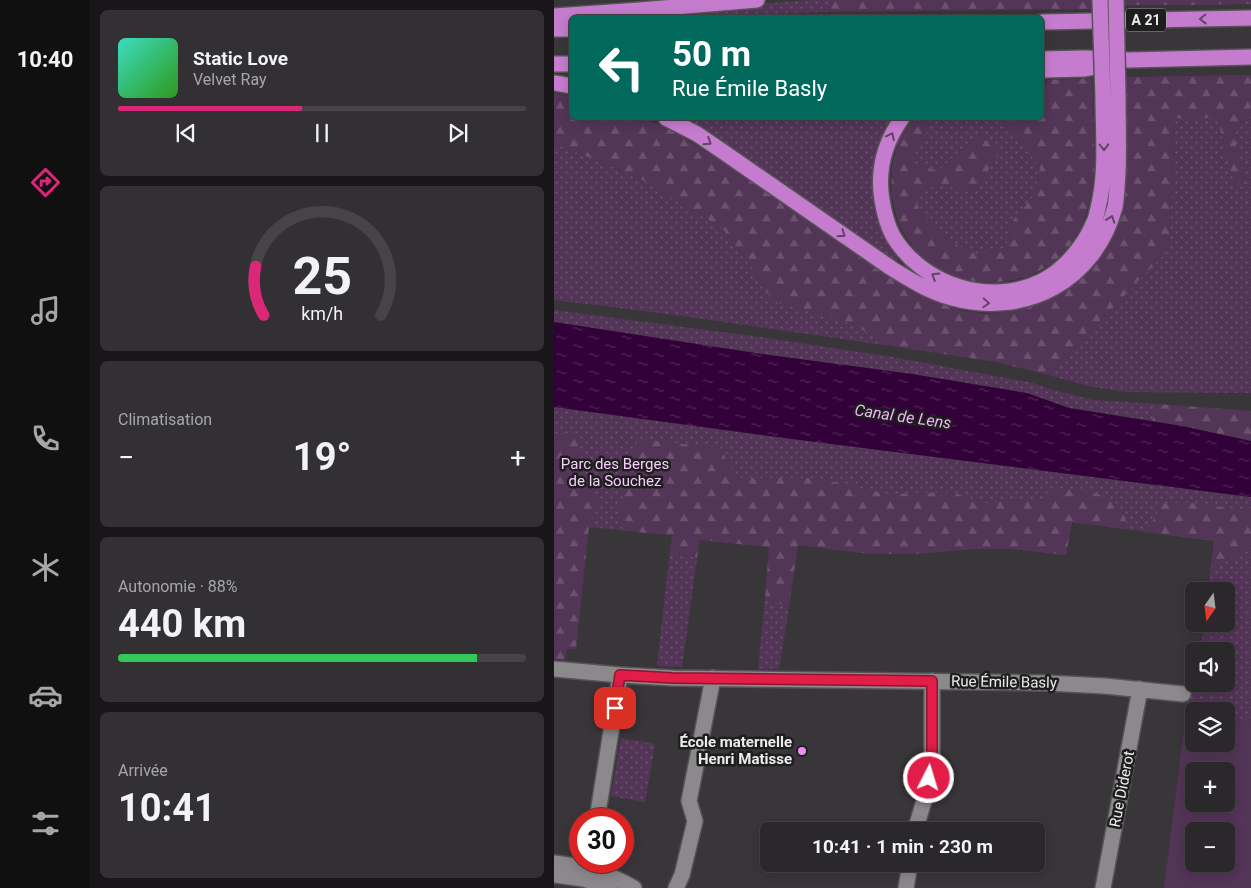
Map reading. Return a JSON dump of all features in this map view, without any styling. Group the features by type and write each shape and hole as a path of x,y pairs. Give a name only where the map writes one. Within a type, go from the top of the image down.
{"highway":[{"path":"554,16 757,0"},
{"path":"670,120 697,134 913,282 934,292 972,302 995,304 1017,302 1039,295 1060,285 1077,272 1101,241 1110,224 1115,204 1118,157 1100,0"},
{"path":"901,120 888,143 883,158 880,191 884,212 892,234 905,254 922,268 942,280 963,288 981,291 1003,291 1042,281 1062,267 1081,246 1094,221 1101,195 1110,98 1116,0"},
{"name":"A 21","path":"1044,22 1251,18"},
{"path":"554,29 569,29"},
{"path":"1044,59 1129,60 1251,57"},
{"path":"1044,70 1084,69 1129,60"},
{"path":"554,64 569,64"},
{"path":"554,83 569,86"}],"street":[{"name":"Rue Émile Basly","path":"554,669 620,675 713,678 1047,683 1105,686 1183,694"},
{"path":"599,808 620,675"},
{"path":"676,888 682,875 695,820 689,801 713,678"},
{"path":"918,822 927,791 932,764 932,681"},
{"name":"Rue Diderot","path":"1102,888 1140,689"},
{"path":"554,863 569,863"},
{"path":"906,888 909,872"},
{"path":"605,873 634,888"},
{"path":"554,874 584,879 609,888"}],"green space":[{"path":"831,0 828,12 695,14 695,9"},
{"path":"831,0 1091,0 1091,9 828,12"},
{"path":"1122,0 1251,0 1252,4 1123,5"},
{"path":"1251,75 1251,107 1234,135 1246,185 1236,189 1217,118 1175,118 1169,249 1048,375 996,362 891,346 850,323 773,301 753,269 722,228 639,178 554,144 554,93 569,96 569,120 646,120 668,128 726,164 885,275 927,298 962,311 988,314 1028,308 1068,289 1095,263 1112,232 1124,77"},
{"path":"1092,78 1095,164 1091,198 1082,226 1069,247 1052,264 1027,277 994,283 966,280 941,271 916,252 899,225 891,194 892,165 899,140 913,120 934,120 910,162 938,171 980,133 999,155 974,190 935,185 913,195 925,221 952,243 976,254 1006,248 1013,220 1035,195 1040,167 1002,120 1044,120 1044,89 1047,80"},
{"path":"1251,107 1251,393 1127,392 1093,387 1048,375 1169,249 1175,118 1217,118 1236,188 1246,185 1234,135"},
{"path":"678,120 893,120 879,150 901,256 895,264"},
{"path":"934,120 1002,120 1040,167 1035,195 1013,220 1006,248 976,254 952,243 925,221 913,195 935,185 974,190 999,155 980,133 938,171 909,162"},
{"path":"554,144 639,178 722,228 753,269 773,301 850,323 891,346 676,315 554,300"},
{"path":"554,310 767,338 892,357 1033,383 1093,400 1158,404 1152,421 1069,408 1027,393 912,374 762,354 554,322"},
{"path":"1158,404 1251,411 1251,441 1152,421"},
{"name":"Parc des Berges de la Souchez","path":"554,407 1251,497 1251,722 1235,720 1235,702 1187,702 1188,692 1235,692 1235,642 1202,642 1203,632 1235,632 1235,582 1209,582 1214,541 1072,522 1066,555 1013,549 871,554 798,545 770,547 589,527 554,528"},
{"path":"564,433 577,433 579,454 587,479 598,502 589,527 576,649 567,649 565,660 554,659 554,441"},
{"path":"639,439 719,448 739,478 815,478 887,494 951,492 985,503 1045,499 1052,488 1092,492 1102,495 1118,506 1125,518 1128,529 1072,522 1066,555 1013,549 871,554 798,545 789,607 765,598 769,547 700,540 697,558 670,551 672,535 623,531 619,514 624,494 618,480 624,463"},
{"path":"1184,502 1251,511 1251,547 1211,572 1214,541 1147,532 1162,503"},
{"path":"670,551 697,558 682,667 657,666"},
{"path":"765,598 789,607 779,669 758,669"},
{"path":"1235,720 1251,722 1251,888 1164,888 1185,721 1185,752 1235,752"},
{"path":"621,738 655,744 645,802 611,796"}],"water":[{"name":"Canal de Lens","path":"554,322 762,354 912,374 1027,393 1069,408 1182,426 1251,441 1251,497 554,407"}],"place":[{"name":"École maternelle Henri Matisse","path":"802,751"}],"route":[{"path":"615,708 620,675 673,678 932,681 932,764 929,778"}]}
